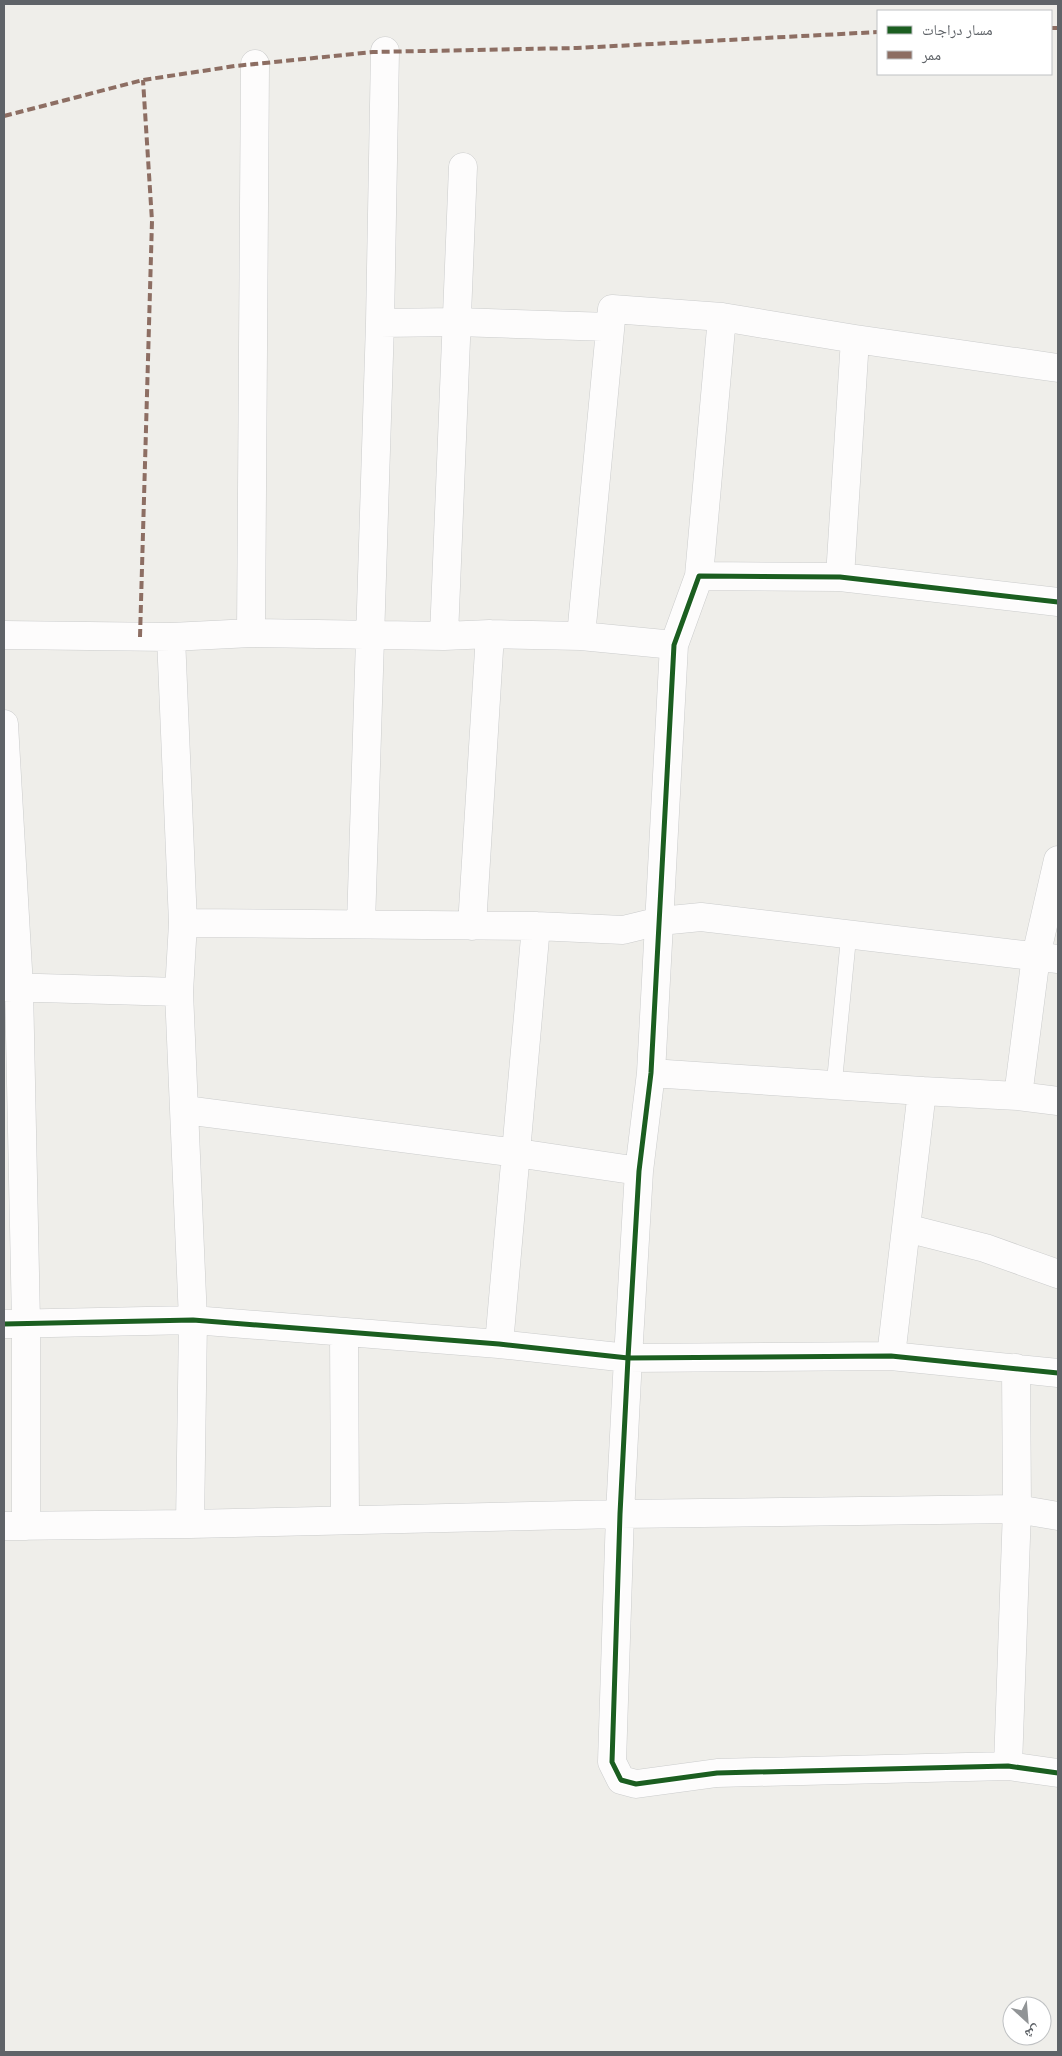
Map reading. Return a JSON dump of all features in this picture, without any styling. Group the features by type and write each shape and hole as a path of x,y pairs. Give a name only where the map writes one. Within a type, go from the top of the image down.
{"street":[{"path":"362,924 369,635 380,323 385,51"},
{"path":"251,633 255,64"},
{"path":"444,636 462,166"},
{"path":"581,636 611,311 614,307 722,317 855,339 1058,368"},
{"path":"722,317 699,576 674,645 651,1073 639,1171 628,1358 620,1514 612,1762 621,1780 636,1784 717,1773 1008,1766 1058,1773"},
{"path":"380,323 457,322 610,327"},
{"path":"840,577 855,339"},
{"path":"699,576 840,577 1058,602"},
{"path":"4,635 171,637 251,633 444,636 490,634 581,636 674,645"},
{"path":"472,926 490,634"},
{"path":"171,637 183,923 179,992 186,1110 192,1320 190,1524"},
{"path":"4,724 12,987 15,1526 620,1514 1016,1509 1058,1516"},
{"path":"1018,1096 1047,957 1058,860"},
{"path":"183,923 536,926 623,930 660,920 701,916 1047,957"},
{"path":"499,1344 536,926"},
{"path":"12,987 179,992"},
{"path":"651,1073 834,1086 1018,1096 1058,1101"},
{"path":"891,1356 922,1091"},
{"path":"186,1110 517,1153 639,1171"},
{"path":"906,1228 985,1248 1058,1274"},
{"path":"15,1323 192,1320 499,1344 628,1358 891,1356 1058,1373"},
{"path":"344,1332 345,1520"},
{"path":"1008,1766 1016,1509 1016,1368"}],"lane":[{"path":"834,1086 849,933"}],"marked path":[{"path":"1052,28 1058,28"},
{"path":"4,116 143,80 235,66 373,52 577,48 877,32"},
{"path":"140,637 152,221 143,80"}],"cycle path":[{"path":"1058,602 840,577 699,576 674,645 651,1073 639,1171 628,1358 620,1514 612,1762 621,1780 636,1784 717,1773 1008,1766 1058,1773"},
{"path":"4,1324 193,1320 499,1344 628,1358 891,1356 1058,1373"}]}
